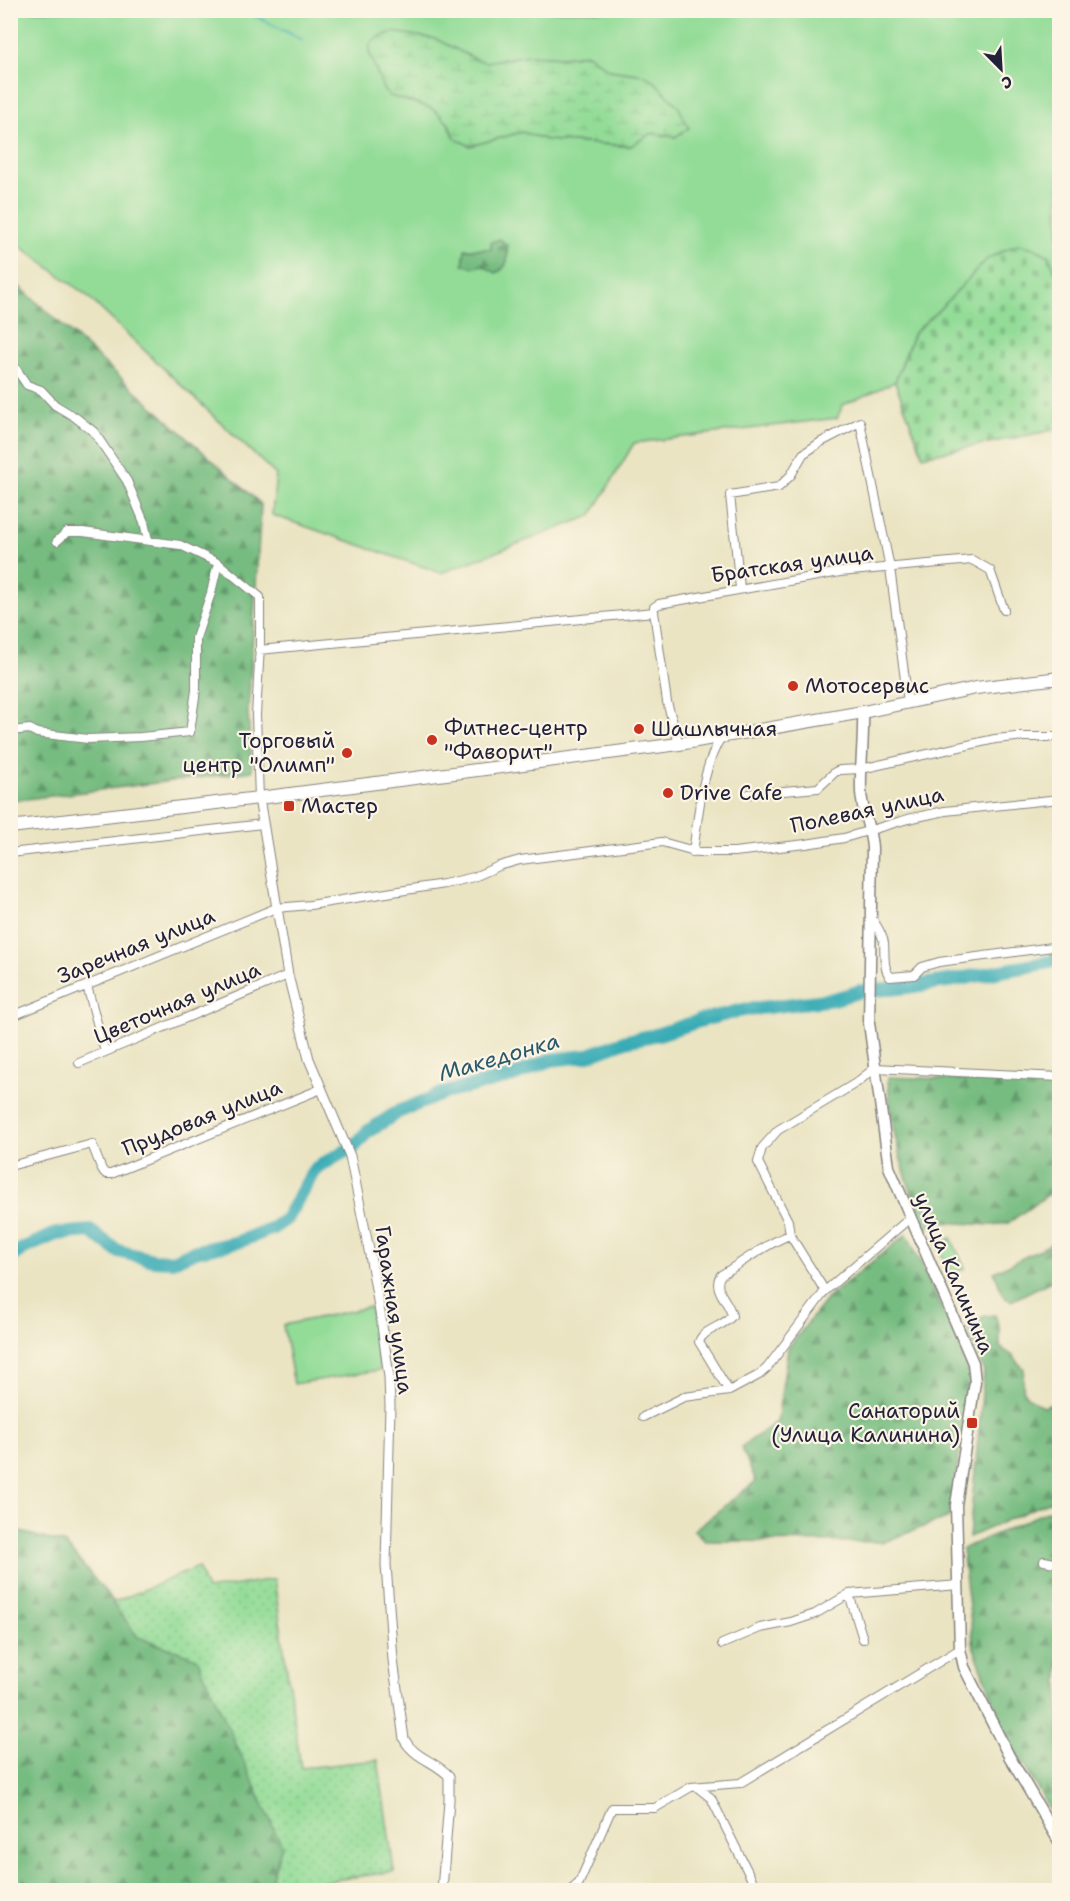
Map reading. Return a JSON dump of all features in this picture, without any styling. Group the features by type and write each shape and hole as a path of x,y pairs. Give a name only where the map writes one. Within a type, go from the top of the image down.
{"main road":[{"path":"10,827 260,798 679,744 863,712 976,688 1059,678"},
{"name":"улица Калинина","path":"863,712 861,769 863,808 871,831 872,848 869,1023 889,1167 973,1363 975,1382 956,1505 960,1649 964,1667 1009,1756 1059,1843"}],"street":[{"path":"10,360 27,385 41,390 55,405 94,432 128,481 144,522 148,540"},
{"name":"Братская улица","path":"654,612 654,607 659,603 840,572 890,568 860,422 803,454 791,475 779,487 729,495 740,588"},
{"path":"57,541 67,532 83,532 180,545 218,563 260,597 255,715 260,798"},
{"path":"908,702 890,568 972,560 990,570 1004,610"},
{"path":"10,731 30,729 37,733 88,738 141,737 190,732 196,690 196,638 218,563"},
{"path":"259,650 654,612 667,702 679,744"},
{"path":"693,852 705,776 721,737"},
{"path":"748,794 818,788 840,770 861,769 995,739 1059,737"},
{"name":"Гаражная улица","path":"260,798 288,975 309,1059 348,1152 370,1255 389,1377 386,1565 393,1660 401,1729 408,1746 449,1776 442,1890"},
{"name":"Полевая улица","path":"276,908 310,905 444,884 474,877 520,860 662,842 693,852 734,852 807,844 844,838 908,819 945,811 1059,799"},
{"path":"10,853 263,824"},
{"name":"Заречная улица","path":"10,1017 276,908"},
{"path":"871,917 884,942 887,974 890,977 914,975 922,968 939,962 1059,946"},
{"name":"Цветочная улица","path":"79,1063 288,975"},
{"path":"87,986 105,1052"},
{"path":"825,1291 790,1235 788,1221 758,1162 762,1148 778,1130 855,1083 875,1068 1059,1077"},
{"name":"Прудовая улица","path":"10,1166 92,1144 102,1170 106,1174 111,1174 321,1089"},
{"path":"643,1417 684,1397 729,1391 759,1375 767,1368 825,1291 910,1218"},
{"path":"729,1391 699,1342 702,1335 732,1316 717,1284 721,1275 778,1239 790,1235"},
{"path":"1044,1561 1059,1564"},
{"path":"722,1644 760,1628 791,1622 815,1614 849,1594 959,1585"},
{"path":"849,1594 863,1639"},
{"path":"571,1890 579,1883 612,1808 655,1808 691,1787 740,1783 960,1649"},
{"path":"696,1787 711,1798 757,1890"}],"green space":[{"path":"10,11 1059,11 1059,280 1057,271 942,307 914,333 895,382 843,405 837,418 634,443 591,516 441,573 272,515 276,475 86,295 11,239","holes":["370,44 486,62 529,55 563,57 587,54 609,70 644,75 675,137 651,133 630,146 623,146 547,140 522,132 470,146 455,138 449,124 373,60 369,52"]},
{"path":"393,32 436,39 477,60 486,62 529,55 563,57 587,54 609,70 644,75 653,80 678,106 689,128 675,137 651,133 631,146 547,140 522,132 470,146 455,138 449,124 431,108 390,96 384,91 369,52 370,44 376,38"},
{"path":"500,239 507,245 508,254 507,262 500,271 496,273 482,265 475,267 463,265 465,249 491,249 491,242"},
{"path":"1017,244 1034,248 1049,256 1059,280 1059,429 923,456 895,382 914,333 987,259"},
{"path":"10,278 261,504 248,713 252,771 11,801"},
{"path":"888,1077 1059,1083 1059,1193 1049,1194 1008,1223 991,1225 942,1222 925,1228 899,1154 891,1116"},
{"path":"907,1234 966,1360 971,1380 949,1517 884,1542 705,1541 694,1530 756,1481 741,1447 777,1422 788,1348 828,1297"},
{"path":"951,1238 965,1268 951,1274 937,1244"},
{"path":"1059,1240 1059,1277 1011,1301 1004,1297 994,1272"},
{"path":"370,1307 380,1370 294,1384 283,1325"},
{"path":"995,1315 1000,1330 1000,1347 1013,1356 1024,1369 1024,1392 1043,1406 1059,1401 1059,1497 969,1537 984,1372 966,1327 984,1316"},
{"path":"1059,1506 1059,1825 1008,1739 974,1648 962,1549"},
{"path":"10,1524 17,1531 65,1544 146,1640 197,1658 282,1846 268,1890 11,1890"},
{"path":"198,1567 207,1590 274,1579 301,1768 378,1760 394,1871 268,1890 282,1846 197,1658 138,1637 112,1603"}],"waterway":[{"path":"243,10 303,40"},
{"name":"Македонка","path":"10,1257 56,1234 90,1231 118,1251 153,1260 172,1261 196,1251 238,1242 273,1228 286,1219 315,1169 354,1147 367,1132 398,1112 444,1093 513,1076 550,1060 586,1056 626,1041 743,1010 834,999 861,991 954,980 1060,960"}],"place":[{"name":"Мотосервис","path":"793,686"},
{"name":"Шашлычная","path":"639,729"},
{"name":"Фитнес-центр \"Фаворит\"","path":"432,740"},
{"name":"Торговый центр \"Олимп\"","path":"347,753"},
{"name":"Drive Cafe","path":"668,793"},
{"name":"Мастер","path":"289,806"},
{"name":"Санаторий (Улица Калинина)","path":"972,1423"}]}
